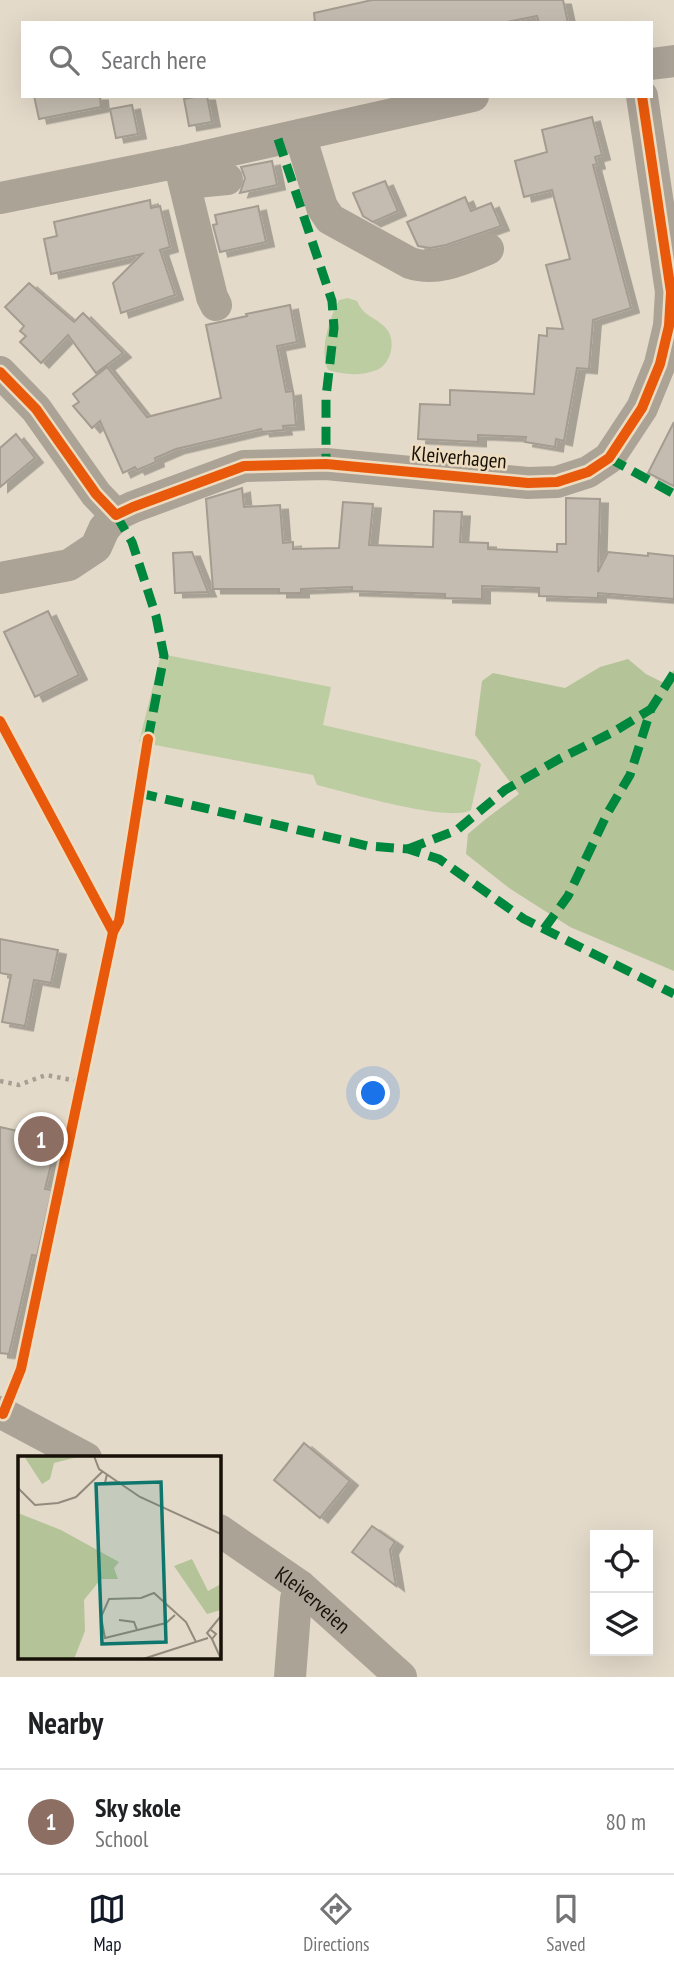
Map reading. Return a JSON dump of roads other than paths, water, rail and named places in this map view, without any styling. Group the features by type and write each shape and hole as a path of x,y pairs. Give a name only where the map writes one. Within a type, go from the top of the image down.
{"street":[{"path":"653,64 674,61"},
{"path":"0,198 182,172 300,135 464,98"},
{"name":"Kleiverhagen","path":"116,515 244,466 326,464 528,483 557,482 588,472 609,458 642,408 660,364 669,326 671,292 642,98"},
{"path":"300,135 318,197 330,219 410,263 421,266 435,267 488,249"},
{"path":"182,172 227,179"},
{"path":"182,172 216,305"},
{"path":"0,372 36,409 96,494 116,515 104,529 96,547 69,565 0,578"},
{"path":"0,1412 82,1456"},
{"name":"Kleiverveien","path":"220,1531 300,1586 401,1677"},
{"path":"290,1677 296,1599 300,1586"}],"place":[{"name":"Sky skole","path":"41,1139"}]}
